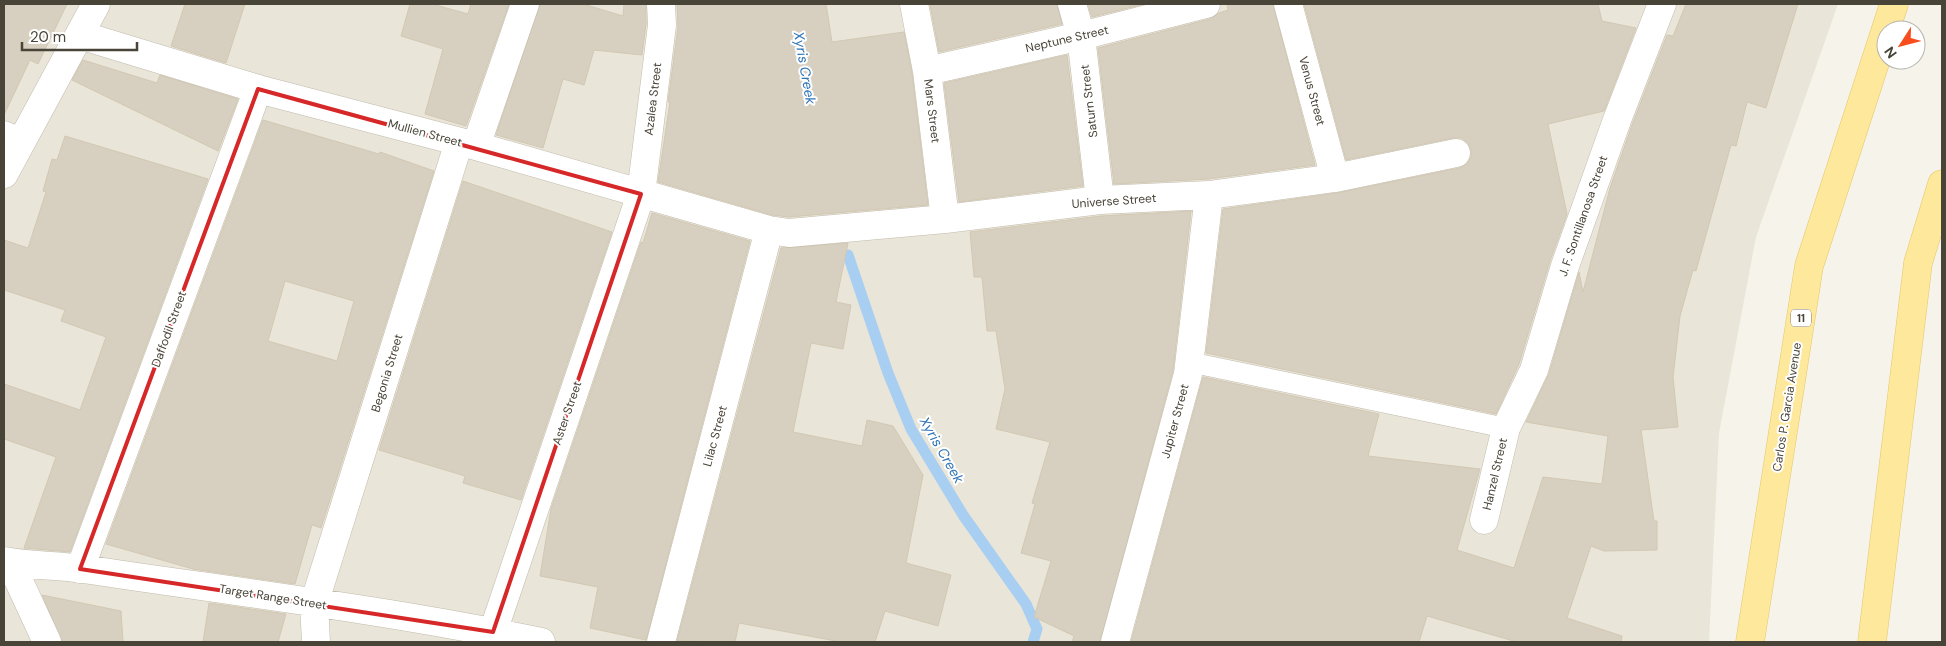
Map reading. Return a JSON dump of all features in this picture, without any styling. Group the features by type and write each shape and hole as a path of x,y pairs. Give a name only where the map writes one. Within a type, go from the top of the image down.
{"main road":[{"name":"Carlos P. Garcia Avenue","path":"1750,642 1809,266 1894,4"},
{"path":"1872,642 1918,263 1942,184"}],"street":[{"path":"4,174 12,134 80,35 96,4"},
{"name":"Begonia Street","path":"314,604 468,144 525,4"},
{"name":"Azalea Street","path":"641,194 662,25 661,4"},
{"name":"Mars Street","path":"914,4 927,71 945,218"},
{"name":"Saturn Street","path":"1072,4 1081,36 1100,200"},
{"name":"Neptune Street","path":"927,71 1081,36 1206,4"},
{"name":"Venus Street","path":"1288,4 1335,178"},
{"name":"J. F. Sontillanosa Street","path":"1506,428 1534,370 1565,266 1617,120 1662,4"},
{"name":"Mullien Street","path":"80,35 258,89 468,144 769,230"},
{"name":"Daffodil Street","path":"80,569 258,89"},
{"name":"Universe Street","path":"769,230 789,233 945,218 1100,200 1209,195 1335,178 1456,153"},
{"name":"Aster Street","path":"493,632 641,194"},
{"name":"Jupiter Street","path":"1115,642 1188,374 1209,195"},
{"name":"Lilac Street","path":"661,642 769,230"},
{"name":"Hanzel Street","path":"1484,520 1506,428"},
{"path":"7,562 47,642"},
{"name":"Target Range Street","path":"7,562 80,569 314,604 493,632 541,642"},
{"path":"314,604 316,642"}],"lane":[{"path":"1189,362 1506,428"}],"highlighted area":[{"path":"258,89 641,194 493,632 80,569"}],"shaded area":[{"path":"4,4 1838,4 1756,237 1719,433 1709,642 4,642"}],"building":[{"path":"4,4 67,4 38,64 30,60 4,115"},
{"path":"185,4 245,4 226,63 171,46"},
{"path":"410,4 432,4 468,14 471,4 509,4 466,126 425,114 443,49 401,36"},
{"path":"540,4 583,4 623,16 624,4 646,4 646,24 642,55 594,50 584,85 563,79 543,148 496,135"},
{"path":"677,4 826,4 832,42 904,32 912,73 928,205 789,217 772,215 658,182 670,102 668,102 678,27"},
{"path":"930,4 1057,4 1062,24 939,52"},
{"path":"1088,4 1144,4 1092,17"},
{"path":"1227,4 1273,4 1315,165 1208,179 1114,184 1098,48 1210,19 1228,10"},
{"path":"1304,4 1598,4 1602,21 1636,28 1604,111 1548,124 1567,214 1550,261 1519,364 1496,414 1206,353 1223,209 1337,193 1459,168 1467,164 1471,157 1468,143 1461,138 1453,138 1346,160"},
{"path":"1686,4 1798,4 1766,108 1747,102 1736,146 1731,145 1696,271 1693,270 1680,316 1673,377 1678,427 1641,430 1654,521 1657,521 1657,550 1604,551 1591,546 1567,618 1622,636 1621,642 1517,642 1427,616 1419,642 1131,642 1203,377 1379,414 1368,456 1480,469 1457,550 1514,568 1543,477 1602,484 1608,436 1526,422 1549,374 1579,272 1583,292 1610,188 1632,125 1667,35 1673,36"},
{"path":"1067,55 1083,186 959,202 944,83"},
{"path":"83,60 157,83 160,75 238,99 218,151 72,80"},
{"path":"263,120 379,154 380,152 434,171 321,528 312,525 295,584 193,569 106,544","holes":["285,281 354,301 337,361 268,341"]},
{"path":"65,136 208,179 70,552 24,548 56,457 4,439 4,384 80,410 106,337 61,321 65,310 4,290 4,240 28,248 46,192 43,191 52,159 57,160"},
{"path":"463,181 612,232 521,500 463,483 465,476 379,450"},
{"path":"1191,211 1173,371 1100,642 1072,642 1074,636 1034,617 1051,561 1021,553 1035,504 1032,503 1050,442 996,429 1005,389 996,331 987,331 982,277 974,277 970,232 1101,216"},
{"path":"652,213 750,241 646,640 590,628 598,587 540,576 551,509"},
{"path":"848,243 836,302 851,305 843,349 811,343 793,432 862,446 867,420 893,426 923,475 906,563 951,575 938,626 885,611 875,642 841,642 739,623 735,642 677,641 781,248"},
{"path":"42,595 121,611 123,642 62,642"},
{"path":"209,603 286,614 278,642 203,642"}],"waterway":[{"name":"Xyris Creek","path":"848,255 888,373 911,429 963,515 1026,604 1037,629 1033,642"}]}
